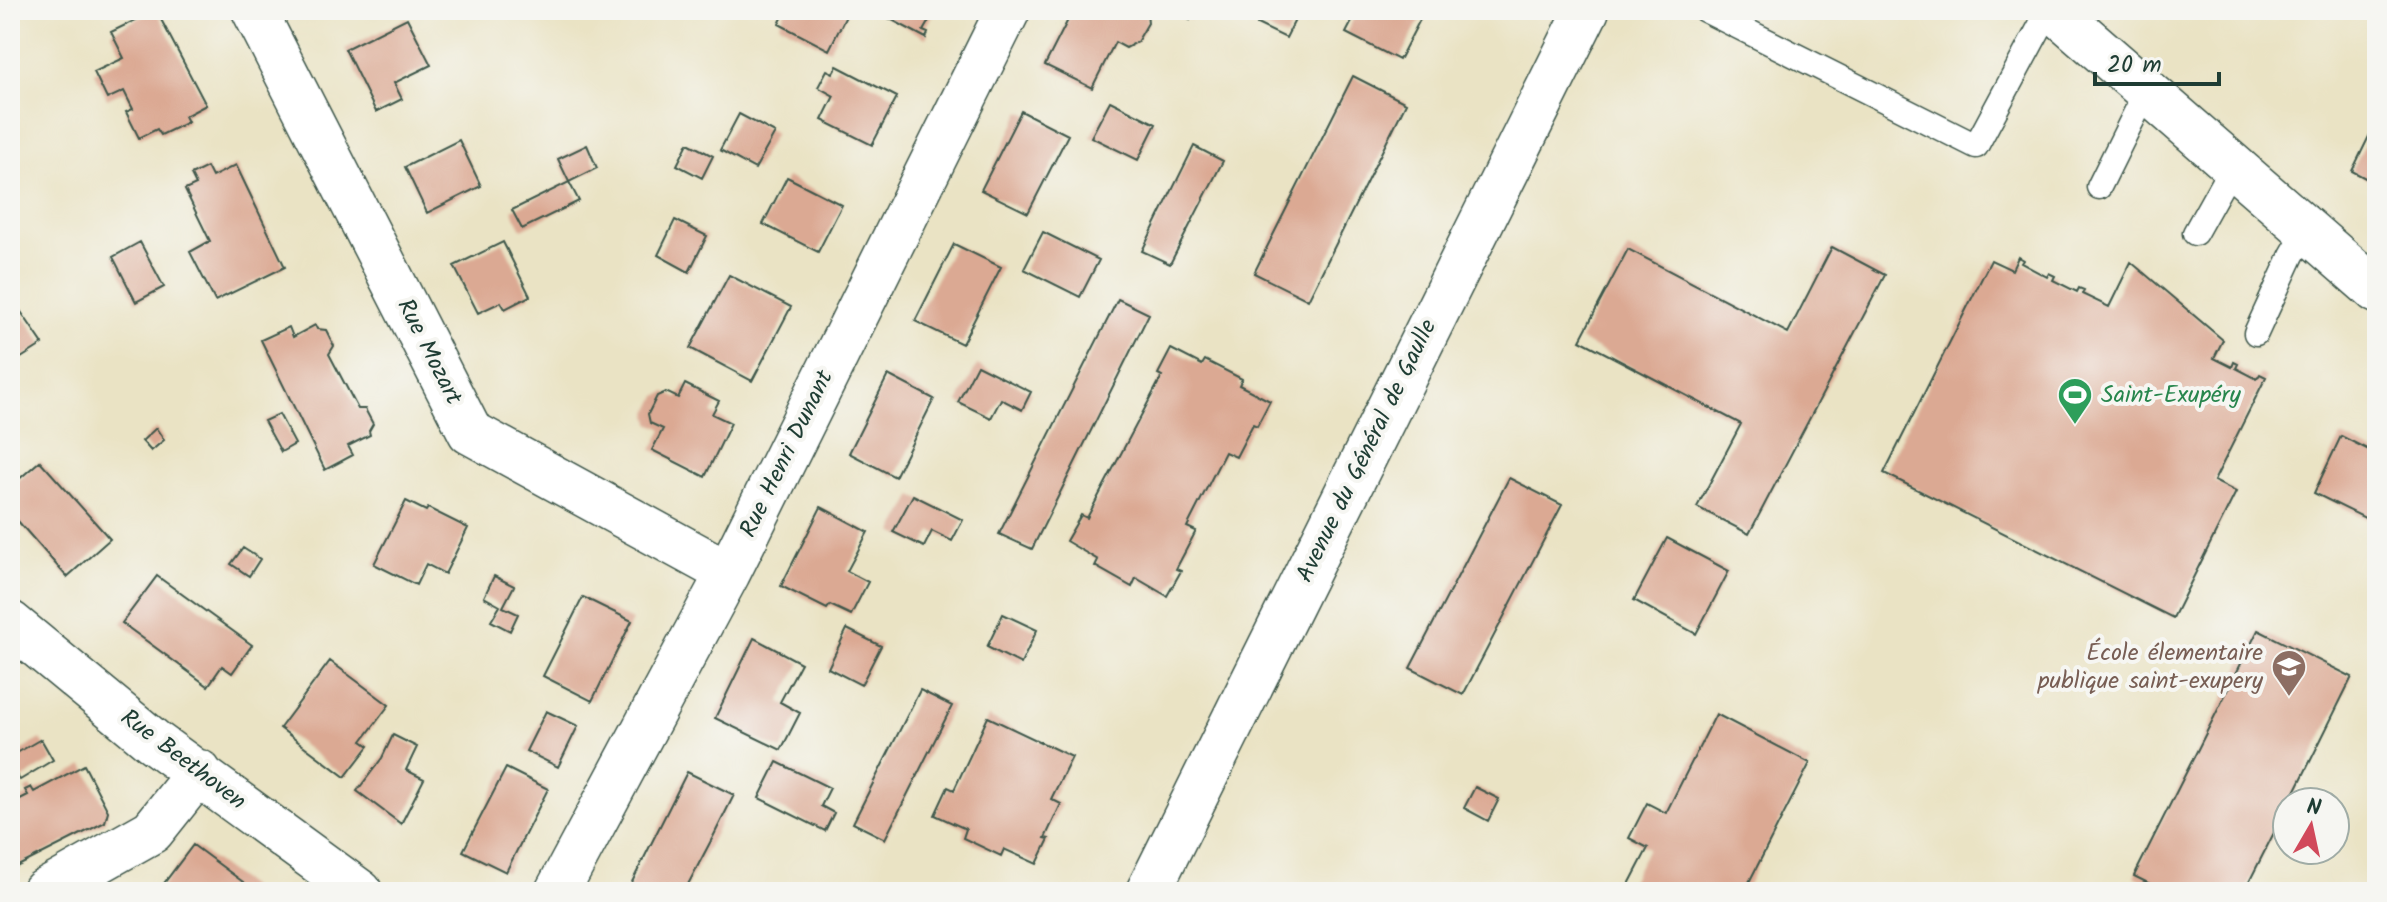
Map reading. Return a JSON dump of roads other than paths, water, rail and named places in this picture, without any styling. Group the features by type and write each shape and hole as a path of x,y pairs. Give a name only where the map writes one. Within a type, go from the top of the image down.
{"street":[{"name":"Rue Mozart","path":"254,10 470,432 728,573"},
{"name":"Rue Henri Dunant","path":"557,892 728,573 1008,10"},
{"name":"Avenue du Général de Gaulle","path":"1148,892 1587,10"},
{"path":"2052,10 2377,291"},
{"name":"Rue Beethoven","path":"10,623 153,741 360,892"},
{"path":"44,892 152,831 199,772"}],"lane":[{"path":"1705,10 1976,146 2052,10"},
{"path":"2099,187 2147,90"},
{"path":"2195,233 2233,165"},
{"path":"2256,333 2307,229"}],"place":[{"name":"Saint-Exupéry","path":"2075,426"},
{"name":"École élementaire publique saint-exupery","path":"2289,698"}]}
